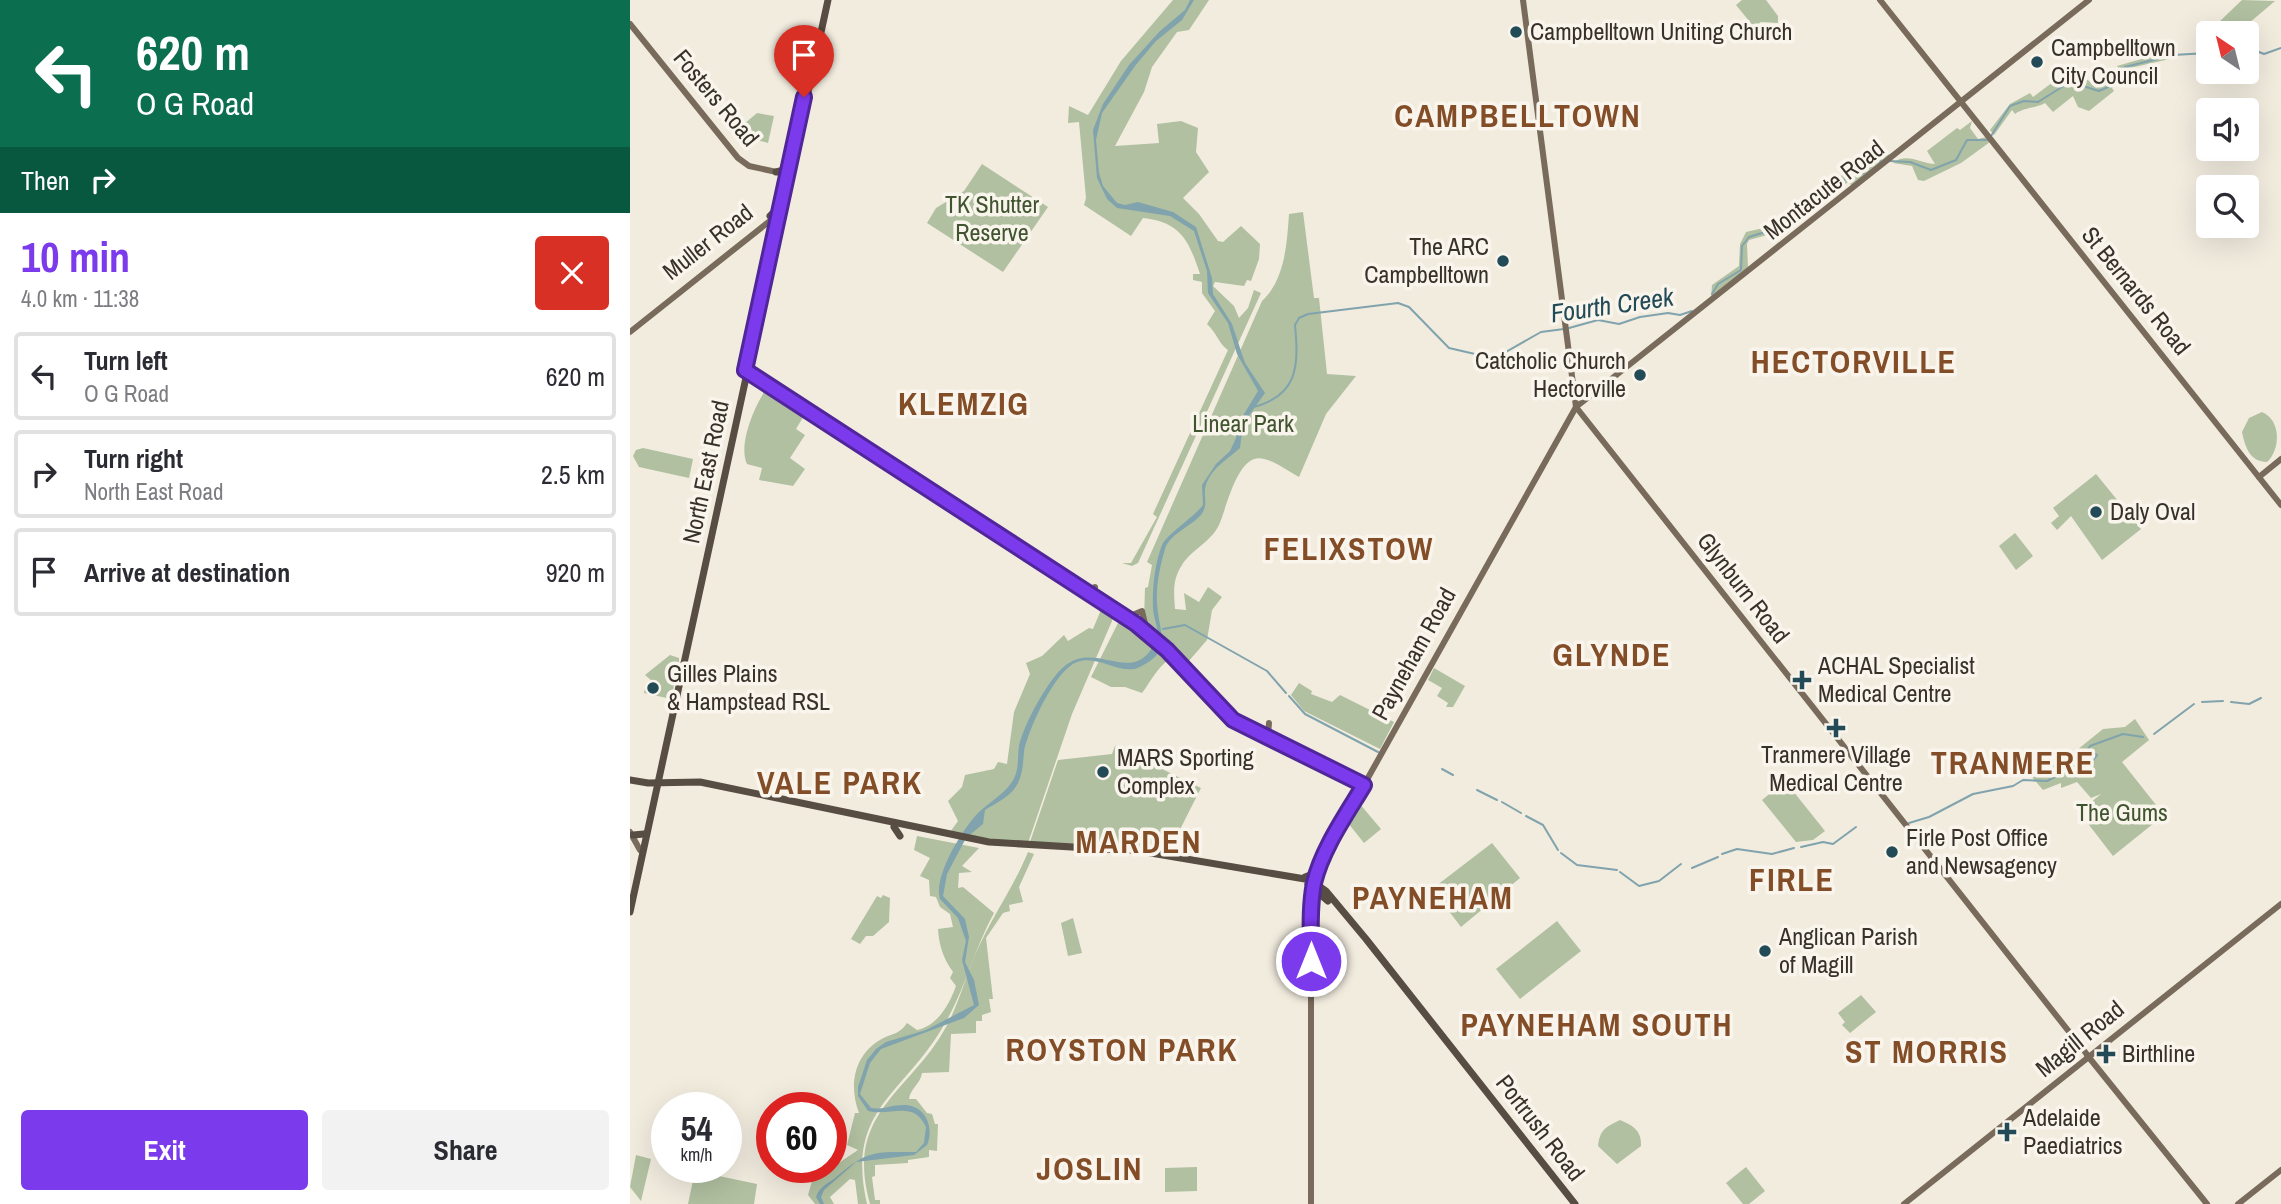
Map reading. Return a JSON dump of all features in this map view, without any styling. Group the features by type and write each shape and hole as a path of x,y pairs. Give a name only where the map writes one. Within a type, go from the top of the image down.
{"highway":[{"name":"North East Road","path":"630,896 827,0"},
{"path":"776,172 787,174"},
{"name":"North East Road","path":"630,912 644,834 661,771 672,712"},
{"path":"661,771 662,778 670,781"},
{"path":"630,781 694,785 857,814 894,827 955,840 1132,853 1252,872 1314,888 1313,876 1319,873"},
{"path":"656,784 670,781 700,782 857,814 955,840"},
{"path":"903,819 909,826"},
{"path":"894,827 900,836"},
{"path":"632,834 644,834"},
{"name":"Portrush Road","path":"1319,873 1314,888 1574,1204"}],"main road":[{"path":"1521,0 1576,410"},
{"name":"St Bernards Road","path":"1881,0 2281,503"},
{"name":"Montacute Road","path":"1576,410 2091,0"},
{"name":"Fosters Road","path":"630,24 738,159 749,166 776,172"},
{"name":"Muller Road","path":"630,330 778,216"},
{"path":"746,371 1092,589 1155,636"},
{"path":"1576,410 1584,403"},
{"name":"Payneham Road","path":"1311,1204 1311,928 1314,888 1319,873 1554,443 1576,410"},
{"name":"Payneham Road","path":"1541,468 1576,410"},
{"name":"Glynburn Road","path":"1576,410 2058,1018"},
{"name":"Glynburn Road","path":"1576,410 1850,759 2207,1204"},
{"path":"2260,476 2281,459"},
{"path":"1092,589 1115,608"},
{"path":"1125,614 1142,611 1146,628"},
{"path":"1137,623 1168,648 1233,720 1366,784"},
{"name":"Payneham Road","path":"1366,784 1409,709"},
{"path":"1265,734 1269,723"},
{"path":"1848,751 1850,759"},
{"path":"1318,761 1366,784"},
{"path":"1356,778 1364,779 1370,774"},
{"path":"1888,802 1891,793"},
{"path":"632,834 642,848"},
{"name":"Magill Road","path":"1904,1204 2081,1062 2086,1053 2096,1051 2281,904"},
{"path":"2238,1204 2281,1170"}],"green space":[{"path":"1173,0 1209,0 1189,30 1177,32 1152,67 1144,92 1115,146 1159,143 1157,124 1181,121 1198,128 1196,152 1209,172 1183,198 1199,214 1218,241 1223,242 1241,226 1260,244 1259,259 1251,281 1247,280 1244,286 1215,282 1213,286 1234,306 1239,318 1248,308 1254,290 1261,293 1138,563 1132,566 1122,563 1131,563 1157,517 1153,514 1228,350 1207,324 1215,311 1202,293 1202,282 1193,280 1193,274 1200,274 1182,235 1166,224 1143,218 1131,236 1084,205 1086,198 1079,122 1068,123 1069,106 1088,115 1121,61"},
{"path":"1742,0 1766,0 1778,16 1778,23 1761,22 1754,27 1736,5"},
{"path":"2242,0 2275,1 2251,21 2220,21"},
{"path":"2166,52 2170,59 2130,68 2112,88 2114,91 2089,111 2078,107 2073,96 2053,112 2045,103 2015,114 2012,110 1994,135 1990,130 2010,104 2030,93 2033,97 2061,76 2088,80 2096,88 2121,72 2117,66"},
{"path":"757,113 774,116 768,143 757,140 744,124"},
{"path":"1972,121 1970,128 1978,139 1986,137 1990,142 1961,163 1924,181 1918,180 1912,166 1893,163 1908,158 1935,164 1927,151 1957,128 1960,130"},
{"path":"1894,153 1852,186 1848,182 1826,200 1812,203 1802,214 1799,211 1809,198 1823,193 1842,175 1856,173 1869,160"},
{"name":"TK Shutter Reserve","path":"982,164 1048,207 1003,272 927,223 936,208 964,191"},
{"name":"Linear Park","path":"1303,212 1314,298 1319,298 1327,374 1356,376 1326,414 1299,477 1265,459 1254,459 1247,463 1236,479 1219,525 1179,571 1174,587 1175,609 1186,610 1184,593 1199,602 1208,587 1222,597 1212,610 1207,640 1188,662 1189,667 1144,619 1145,588 1148,587 1152,565 1147,562 1262,301 1276,283 1286,249 1289,214"},
{"path":"1795,213 1799,217 1789,229 1749,240 1748,267 1711,297 1712,285 1739,266 1740,244 1746,232 1785,223"},
{"path":"766,389 805,414 796,429 805,435 790,458 805,469 793,486 759,480 762,468 747,464 744,447 746,437"},
{"path":"2262,412 2273,421 2277,435 2275,450 2267,462 2252,456 2242,432 2249,418"},
{"path":"643,448 693,459 689,478 639,467 633,456 636,450"},
{"path":"2096,474 2141,529 2102,560 2071,516 2057,530 2051,523 2059,516 2053,508"},
{"path":"2015,533 2033,556 2016,570 1999,546"},
{"path":"1103,605 1115,614 1072,714 1028,843 948,835 958,821 948,801 962,787 965,775 994,769 998,762 1007,764 1014,712 1030,674 1026,663 1042,656 1064,635 1068,641 1089,628 1093,629"},
{"path":"1121,617 1152,638 1171,658 1158,669 1142,693 1125,687 1111,687 1091,677"},
{"path":"670,655 679,658 671,699 644,693 646,685 650,685 652,681 645,675"},
{"path":"1434,668 1465,686 1453,707 1446,707 1448,703 1437,696 1442,688 1428,680"},
{"path":"1299,683 1312,691 1311,694 1332,702 1340,695 1394,722 1380,749 1304,711 1291,695"},
{"name":"The Gums","path":"2135,719 2149,740 2122,762 2164,815 2113,856 2079,812 2101,794 2091,798 2077,782 2061,788 2061,783 2043,790 2032,777 2077,750 2103,729 2125,727"},
{"path":"1115,746 1201,788 1167,855 1030,842 1058,760 1112,754"},
{"path":"1785,781 1825,831 1813,840 1796,842 1762,800"},
{"path":"1359,803 1381,829 1364,843 1348,823"},
{"path":"917,836 979,848 962,866 972,872 959,873 958,888 963,887 994,913 944,1025 882,1105 871,1124 864,1146 862,1172 867,1204 858,1204 855,1180 847,1182 847,1157 858,1150 847,1145 855,1113 859,1113 854,1083 859,1063 871,1047 898,1032 907,1023 917,1030 931,1024 947,1006 956,986 950,978 953,972 942,951 938,929 953,927 950,914 940,907 936,897 930,896 929,880 920,876 930,858 914,850"},
{"path":"1492,843 1520,878 1461,927 1432,889"},
{"path":"1028,852 1034,854 1019,887 1023,902 1009,905 1010,911 1003,913 986,938 993,999 989,999 991,1012 982,1015 982,1021 976,1021 976,1033 951,1034 949,1072 922,1073 910,1095 909,1099 916,1099 927,1113 932,1114 935,1124 938,1124 937,1151 929,1150 929,1157 908,1160 908,1163 875,1165 875,1176 872,1177 875,1200 880,1200 880,1204 870,1204 864,1173 866,1147 873,1125 946,1027 976,952"},
{"path":"883,895 890,898 889,922 873,936 866,936 860,944 851,939 877,896 881,898"},
{"path":"1073,918 1082,953 1068,956 1061,923"},
{"path":"1557,921 1581,951 1520,999 1496,969"},
{"path":"1861,995 1876,1012 1850,1033 1842,1025 1845,1022 1838,1013"},
{"path":"1620,1120 1638,1132 1641,1146 1617,1164 1598,1146 1604,1129"},
{"path":"636,1155 651,1159 641,1201 630,1187"},
{"path":"1197,1167 1197,1191 1165,1192 1165,1168"},
{"path":"1746,1167 1765,1191 1749,1204 1743,1204 1726,1183"},
{"path":"742,1181 757,1184 754,1204 688,1204 692,1183 742,1183"},
{"path":"811,1183 846,1183 830,1197 834,1204 815,1204 808,1195"}],"water":[{"path":"1190,0 1194,0 1182,20 1156,41 1135,66 1102,113 1096,140 1099,173 1103,186 1117,203 1125,205 1138,202 1173,212 1196,227 1212,278 1213,294 1232,324 1245,363 1265,393 1243,424 1240,448 1217,467 1210,477 1205,487 1203,513 1167,544 1157,596 1162,641 1156,656 1135,669 1084,660 1069,667 1060,676 1037,716 1024,752 1018,783 1012,792 985,810 983,824 966,838 947,874 943,896 965,919 969,937 965,962 974,980 979,1005 964,1018 881,1049 870,1063 860,1094 871,1108 906,1105 919,1110 924,1114 929,1126 927,1145 914,1155 856,1162 847,1170 855,1162 872,1154 916,1152 924,1143 926,1127 915,1114 908,1111 868,1111 858,1096 858,1087 867,1060 886,1042 926,1030 974,1005 962,960 966,941 958,918 940,899 939,890 945,867 957,842 981,810 1012,782 1026,727 1038,702 1059,671 1078,659 1134,662 1143,658 1152,648 1157,637 1153,608 1154,584 1162,545 1203,505 1202,485 1216,464 1230,451 1238,424 1258,391 1237,354 1228,323 1208,293 1207,271 1194,231 1170,216 1117,208 1107,199 1097,178 1093,130 1103,104 1129,65 1160,31 1185,10"},
{"path":"832,1183 821,1197 824,1204 820,1204 816,1197 824,1186"}],"waterway":[{"name":"Fourth Creek","path":"2259,52 2264,54 2281,48"},
{"name":"Fourth Creek","path":"2173,55 2196,54"},
{"name":"Fourth Creek","path":"1991,136 2010,106 2024,101 2038,102 2070,82 2099,91 2108,87 2125,67 2169,56"},
{"name":"Fourth Creek","path":"1889,161 1910,162 1931,170 1956,160 1967,140 1987,140"},
{"name":"Fourth Creek","path":"1712,294 1718,284 1741,270 1742,246 1749,237 1791,224 1812,200 1824,197 1845,179 1864,173 1870,164 1880,161"},
{"name":"Fourth Creek","path":"1250,408 1266,403 1286,388 1295,367 1295,325 1299,318 1308,314 1398,303 1409,307 1449,348 1488,357 1497,357 1541,332 1564,329"},
{"name":"Fourth Creek","path":"1569,328 1598,320 1619,324 1640,317 1668,313 1680,315 1692,311"},
{"path":"1163,629 1185,625 1267,671 1286,693"},
{"path":"1289,696 1305,714 1378,752"},
{"path":"2231,702 2249,704 2261,698"},
{"path":"2202,702 2223,701"},
{"path":"2154,734 2194,704"},
{"path":"1909,823 1929,817 1973,794 2013,786 2023,780 2047,781 2055,777 2053,766 2073,759 2078,763 2092,762 2097,755 2088,749 2090,746 2123,734 2143,737"},
{"path":"1442,769 1453,775"},
{"path":"1477,790 1497,800"},
{"path":"1502,802 1521,813"},
{"path":"1526,816 1543,825 1558,850"},
{"path":"1801,847 1823,842 1833,844 1856,827"},
{"path":"1722,854 1737,849 1772,854 1794,848"},
{"path":"1561,853 1577,865 1617,870"},
{"path":"1692,868 1718,857"},
{"path":"1620,872 1639,886 1659,881 1681,864"}],"place":[{"name":"Campbelltown Uniting Church","path":"1516,32"},
{"name":"Campbelltown City Council","path":"2037,62"},
{"name":"The ARC Campbelltown","path":"1503,261"},
{"name":"Catcholic Church Hectorville","path":"1640,375"},
{"name":"Daly Oval","path":"2096,512"},
{"name":"ACHAL Specialist Medical Centre","path":"1802,680"},
{"name":"Gilles Plains & Hampstead RSL","path":"653,688"},
{"name":"Tranmere Village Medical Centre","path":"1836,728"},
{"name":"MARS Sporting Complex","path":"1103,772"},
{"name":"Firle Post Office and Newsagency","path":"1892,852"},
{"name":"Anglican Parish of Magill","path":"1765,951"},
{"name":"Birthline","path":"2106,1054"},
{"name":"Adelaide Paediatrics","path":"2007,1132"}],"district":[{"name":"CAMPBELLTOWN","path":"1518,116"},
{"name":"HECTORVILLE","path":"1854,362"},
{"name":"KLEMZIG","path":"964,404"},
{"name":"FELIXSTOW","path":"1349,549"},
{"name":"GLYNDE","path":"1612,655"},
{"name":"TRANMERE","path":"2013,763"},
{"name":"VALE PARK","path":"840,783"},
{"name":"MARDEN","path":"1139,842"},
{"name":"FIRLE","path":"1792,880"},
{"name":"PAYNEHAM","path":"1433,898"},
{"name":"PAYNEHAM SOUTH","path":"1597,1025"},
{"name":"ROYSTON PARK","path":"1122,1050"},
{"name":"ST MORRIS","path":"1927,1052"},
{"name":"JOSLIN","path":"1090,1169"}],"route":[{"path":"804,97 745,370 1048,564 1136,624 1154,637 1233,720 1364,785 1324,856 1315,880 1311,903 1311,961"}]}
